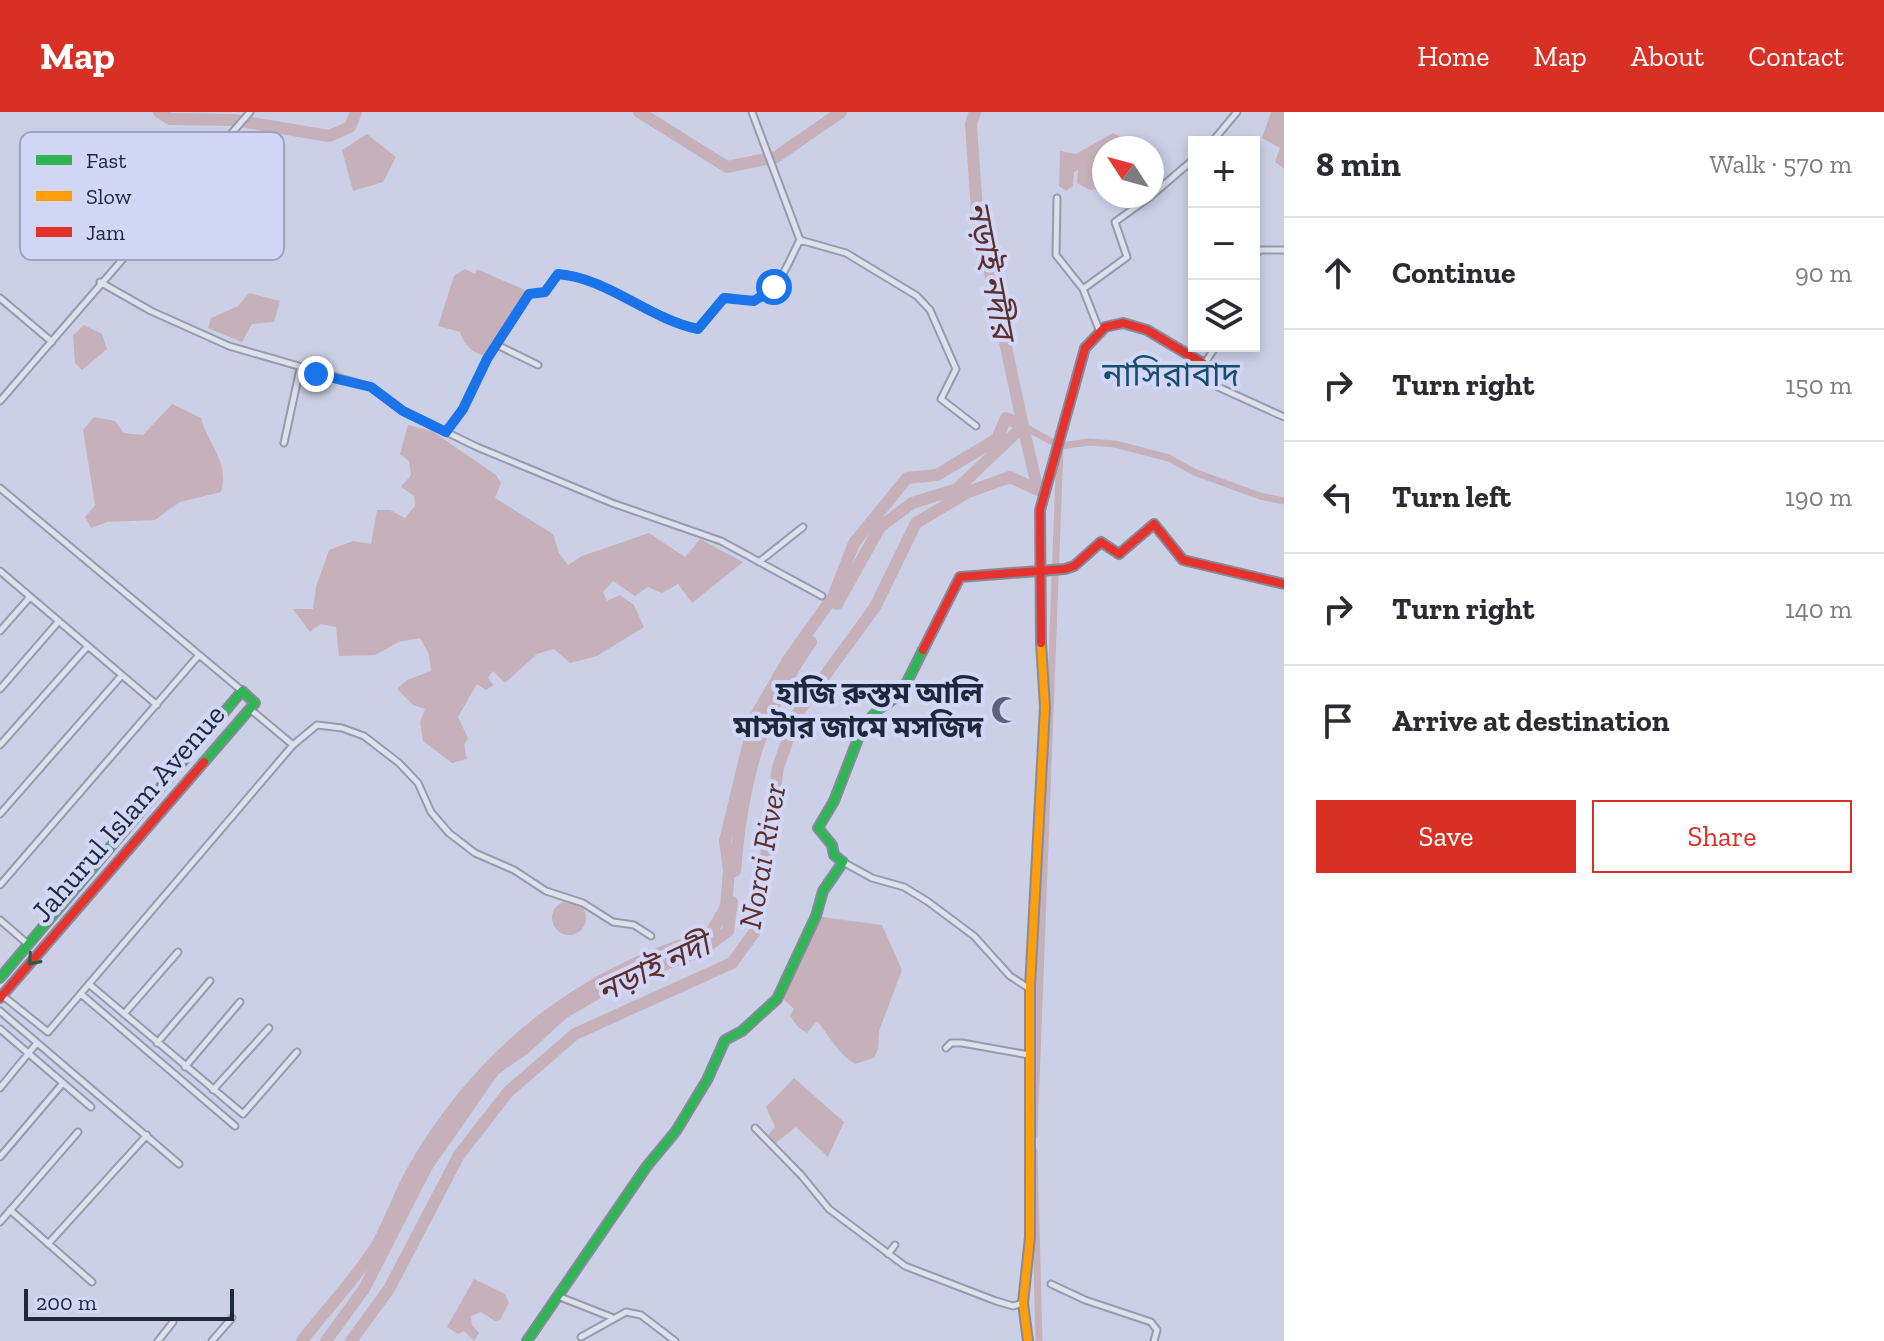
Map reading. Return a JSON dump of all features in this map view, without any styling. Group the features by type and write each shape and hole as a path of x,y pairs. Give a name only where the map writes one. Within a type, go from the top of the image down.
{"street":[{"path":"232,132 250,112"},
{"path":"446,432 463,409 487,359 529,294 545,292 560,273 593,282 655,314 698,329 724,298 754,301 774,287 800,237 752,112"},
{"path":"1217,136 1237,112"},
{"path":"1164,185 1188,164"},
{"path":"1057,198 1056,255 1083,289 1100,332"},
{"path":"1083,289 1127,257 1115,222 1135,208"},
{"path":"800,237 846,253 925,303 956,369 941,399 976,426"},
{"path":"1260,250 1284,250"},
{"path":"0,401 119,260"},
{"path":"100,282 151,311 229,346 300,369 371,387 403,411 446,432 547,478 662,522 706,535 822,596"},
{"path":"0,298 52,342"},
{"path":"1028,1341 1023,1303 1030,1237 1030,989 1045,707 1038,568 1041,499 1085,348 1100,332 1111,324 1131,323 1204,364"},
{"path":"497,345 538,365"},
{"path":"1212,352 1196,377 1284,417"},
{"path":"284,443 300,369"},
{"path":"0,488 242,691"},
{"path":"1030,989 1010,976 974,936 927,901 904,887 872,878 834,855 832,845 818,828 834,801 863,726 880,708 901,694 960,577 1074,566 1101,542 1119,554 1154,524 1183,560 1284,584"},
{"path":"759,562 803,527"},
{"path":"0,571 157,705"},
{"path":"0,631 30,597"},
{"path":"0,689 59,621"},
{"path":"0,745 88,646"},
{"path":"0,885 199,655"},
{"path":"0,814 122,675"},
{"name":"Jahurul Islam Avenue","path":"0,978 242,691 255,703 1,997"},
{"path":"250,709 293,745"},
{"path":"1,997 46,1033 293,745 317,725 342,728 364,736 399,763 418,783 431,812 449,833 475,853 514,870 546,891 583,903 613,922 634,925 651,936"},
{"path":"527,1341 647,1166 692,1108 725,1040 742,1031 777,999 816,916 823,891 843,862"},
{"path":"0,920 29,945"},
{"path":"124,1014 178,952"},
{"path":"157,1043 210,981"},
{"path":"90,985 245,1114 297,1052"},
{"path":"81,994 235,1126"},
{"path":"185,1067 240,1002"},
{"path":"0,1011 179,1164"},
{"path":"213,1090 269,1028"},
{"path":"0,1029 91,1107"},
{"path":"0,1088 37,1043"},
{"path":"946,1048 951,1043 962,1043 1030,1055"},
{"path":"0,1157 63,1083"},
{"path":"755,1128 829,1209 888,1254 922,1275 1013,1306 1023,1303"},
{"path":"0,1222 78,1132"},
{"path":"48,1244 147,1135"},
{"path":"10,1210 92,1282"},
{"path":"888,1254 895,1245"},
{"path":"1051,1284 1085,1300 1151,1322 1157,1330 1154,1341"},
{"path":"560,1297 612,1318"},
{"path":"581,1337 626,1312 641,1315 675,1341"},
{"path":"212,1341 232,1318"},
{"path":"158,1341 173,1322"}],"shaded area":[{"path":"1271,112 1284,112 1284,169 1275,162 1280,148 1262,138"},
{"path":"367,134 396,157 383,182 353,191 342,150"},
{"path":"1092,145 1092,190 1077,183 1078,170 1074,172 1073,186 1066,191 1059,186 1060,151 1076,154"},
{"path":"465,269 475,274 477,269 525,290 511,324 497,337 487,356 470,348 460,332 438,326 454,276"},
{"path":"249,293 280,301 274,322 252,324 242,342 208,328 211,318 238,306"},
{"path":"84,325 102,334 107,349 82,370 75,363 73,335"},
{"path":"172,404 201,418 223,472 221,492 180,502 155,520 107,522 91,528 85,517 95,505 83,430 94,417 115,421 124,433 143,435"},
{"path":"408,425 432,431 496,475 501,483 495,498 553,534 559,553 568,565 582,556 649,533 685,557 700,539 743,562 692,603 678,584 662,593 648,587 635,596 613,581 603,592 607,601 620,595 634,605 644,627 597,656 570,663 554,649 537,654 505,683 493,671 488,678 494,685 486,690 477,684 458,717 468,738 464,745 467,759 452,763 423,741 420,722 425,709 413,705 397,689 407,680 431,671 429,654 420,638 399,642 375,655 339,656 336,627 321,624 310,632 293,609 313,609 316,587 329,550 353,541 371,544 377,510 390,510 405,518 415,506 414,496 401,487 411,475 409,461 400,454"},
{"path":"569,901 581,906 586,918 581,930 569,935 557,930 552,918 557,906"},
{"path":"822,917 882,925 902,970 879,1031 874,1058 855,1064 839,1050 817,1021 807,1033 798,1027 790,1016 794,1009 783,999 795,966"},
{"path":"794,1078 844,1122 828,1157 796,1127 776,1143 768,1135 775,1127 766,1107"},
{"path":"474,1279 505,1294 509,1303 500,1320 495,1321 481,1312 471,1316 472,1325 479,1333 474,1341 464,1331 458,1334 447,1327"}],"waterway":[{"path":"159,112 170,119 234,120 329,136 350,127 356,112"},
{"path":"639,112 727,167 776,157 841,112"},
{"name":"নড়াই নদীর","path":"837,604 880,527 912,503 957,489 1023,426 977,212 971,124 975,112"},
{"name":"নড়াই নদী","path":"302,1341 377,1245 409,1177 441,1126 503,1053 577,995 662,952 709,936 726,907 729,870 725,841 755,717 788,660 833,597 854,543 907,478 937,475 997,439 1006,418 1023,426 1038,490 1010,477 968,492 916,523 875,607 797,714 778,767 756,930 732,963 575,1034 508,1092 459,1155 389,1289 351,1341"},
{"path":"1023,426 1060,446 1089,442 1115,444 1169,458 1194,472 1260,496 1284,501"},
{"path":"1034,1135 1060,448"},
{"name":"নড়াই নদী","path":"735,871 748,780 756,751 778,696 811,642"},
{"name":"নড়াই নদী","path":"326,1341 364,1289 427,1166 494,1070 524,1049 563,1013 615,983 701,951 728,931 732,902"},
{"path":"1034,1151 1039,1341"}],"traffic: fast":[{"path":"527,1341 647,1166 676,1131 707,1080 725,1040 742,1031 777,999 816,916 823,891 843,862 834,855 832,845 818,828 834,801 863,726 880,708 901,694 923,650"},
{"path":"0,978 242,691 255,703 204,762"}],"traffic: slow":[{"path":"1028,1341 1023,1303 1030,1237 1030,987 1045,707 1041,643"}],"traffic: jam":[{"path":"1041,643 1040,510 1085,348 1105,327 1123,323 1147,330 1204,364"},
{"path":"923,650 960,577 1065,569 1074,566 1101,542 1119,554 1154,524 1183,560 1284,584"},
{"path":"0,998 204,762"}],"place":[{"name":"হাজি রুস্তম আলি মাস্টার জামে মসজিদ","path":"1005,710"}],"district":[{"name":"নাসিরাবাদ","path":"1171,374"}],"route":[{"path":"316,374 371,387 403,411 446,432 454,417 463,409 487,359 529,294 548,290 558,274 593,282 655,314 698,329 724,298 754,301 774,287"}],"water label":[{"name":"Norai River","path":"762,856"}]}
